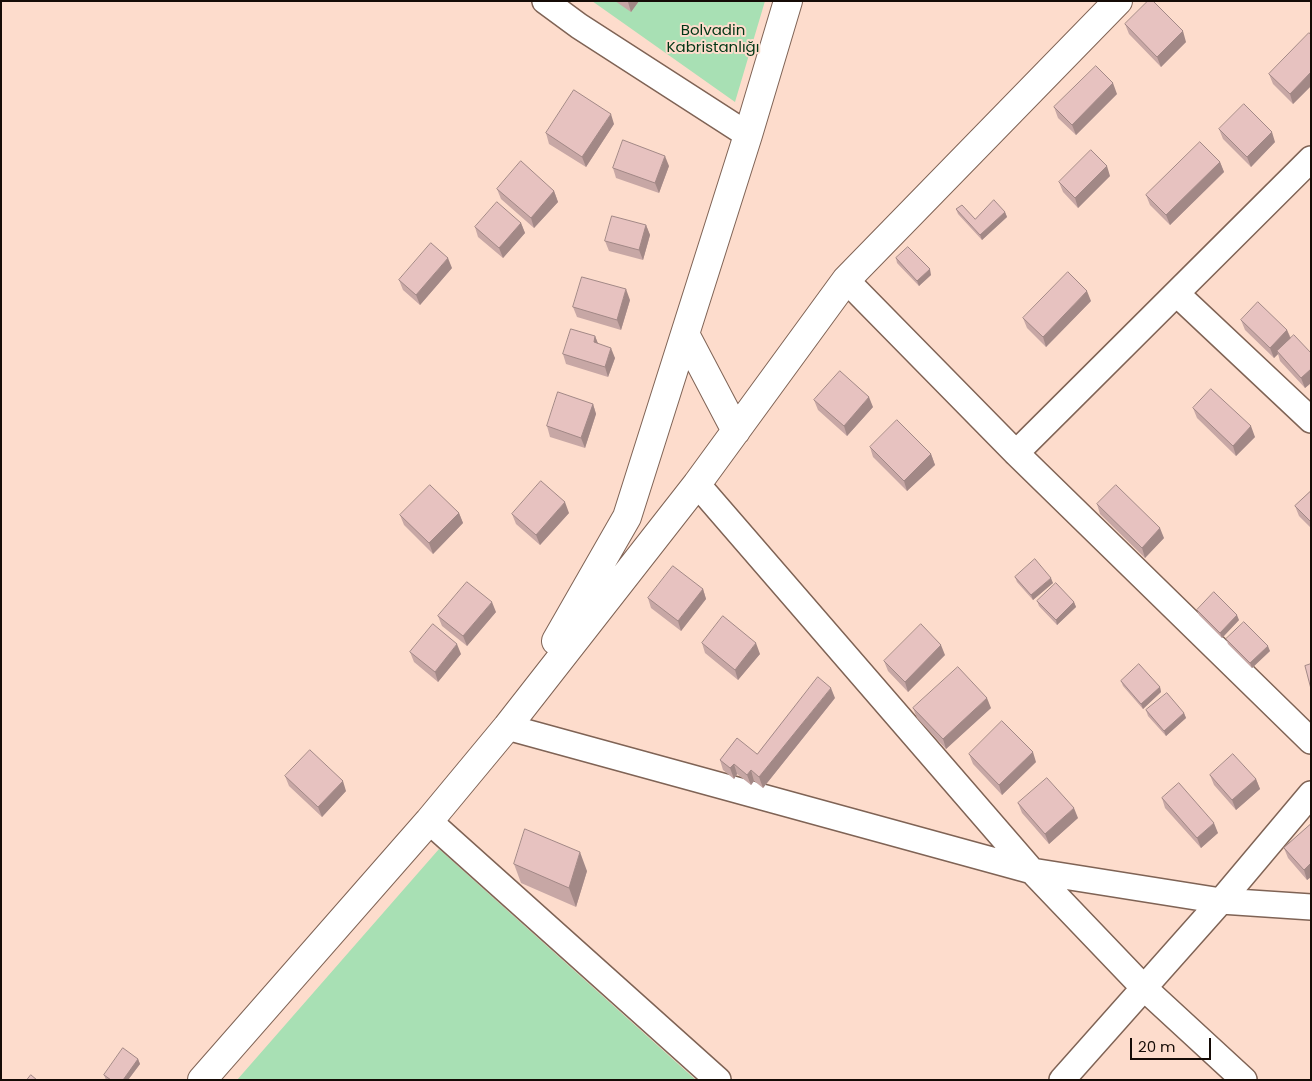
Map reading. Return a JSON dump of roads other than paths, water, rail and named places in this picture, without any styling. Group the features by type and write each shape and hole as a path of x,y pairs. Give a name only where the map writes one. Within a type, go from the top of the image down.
{"street":[{"path":"545,1 579,26 748,134"},
{"path":"507,727 627,517 788,1"},
{"path":"202,1080 428,821 507,727 697,484 846,280 1118,1"},
{"path":"1016,453 1311,159"},
{"path":"846,280 1016,453 1311,741"},
{"path":"1177,294 1311,420"},
{"path":"685,334 736,431"},
{"path":"697,484 1032,871 1144,987 1244,1080"},
{"path":"507,727 1032,871 1221,901 1311,907"},
{"path":"1062,1080 1221,901 1311,794"},
{"path":"428,821 718,1080"}],"park label":[{"name":"Bolvadin Kabristanlığı","path":"713,40"}]}
